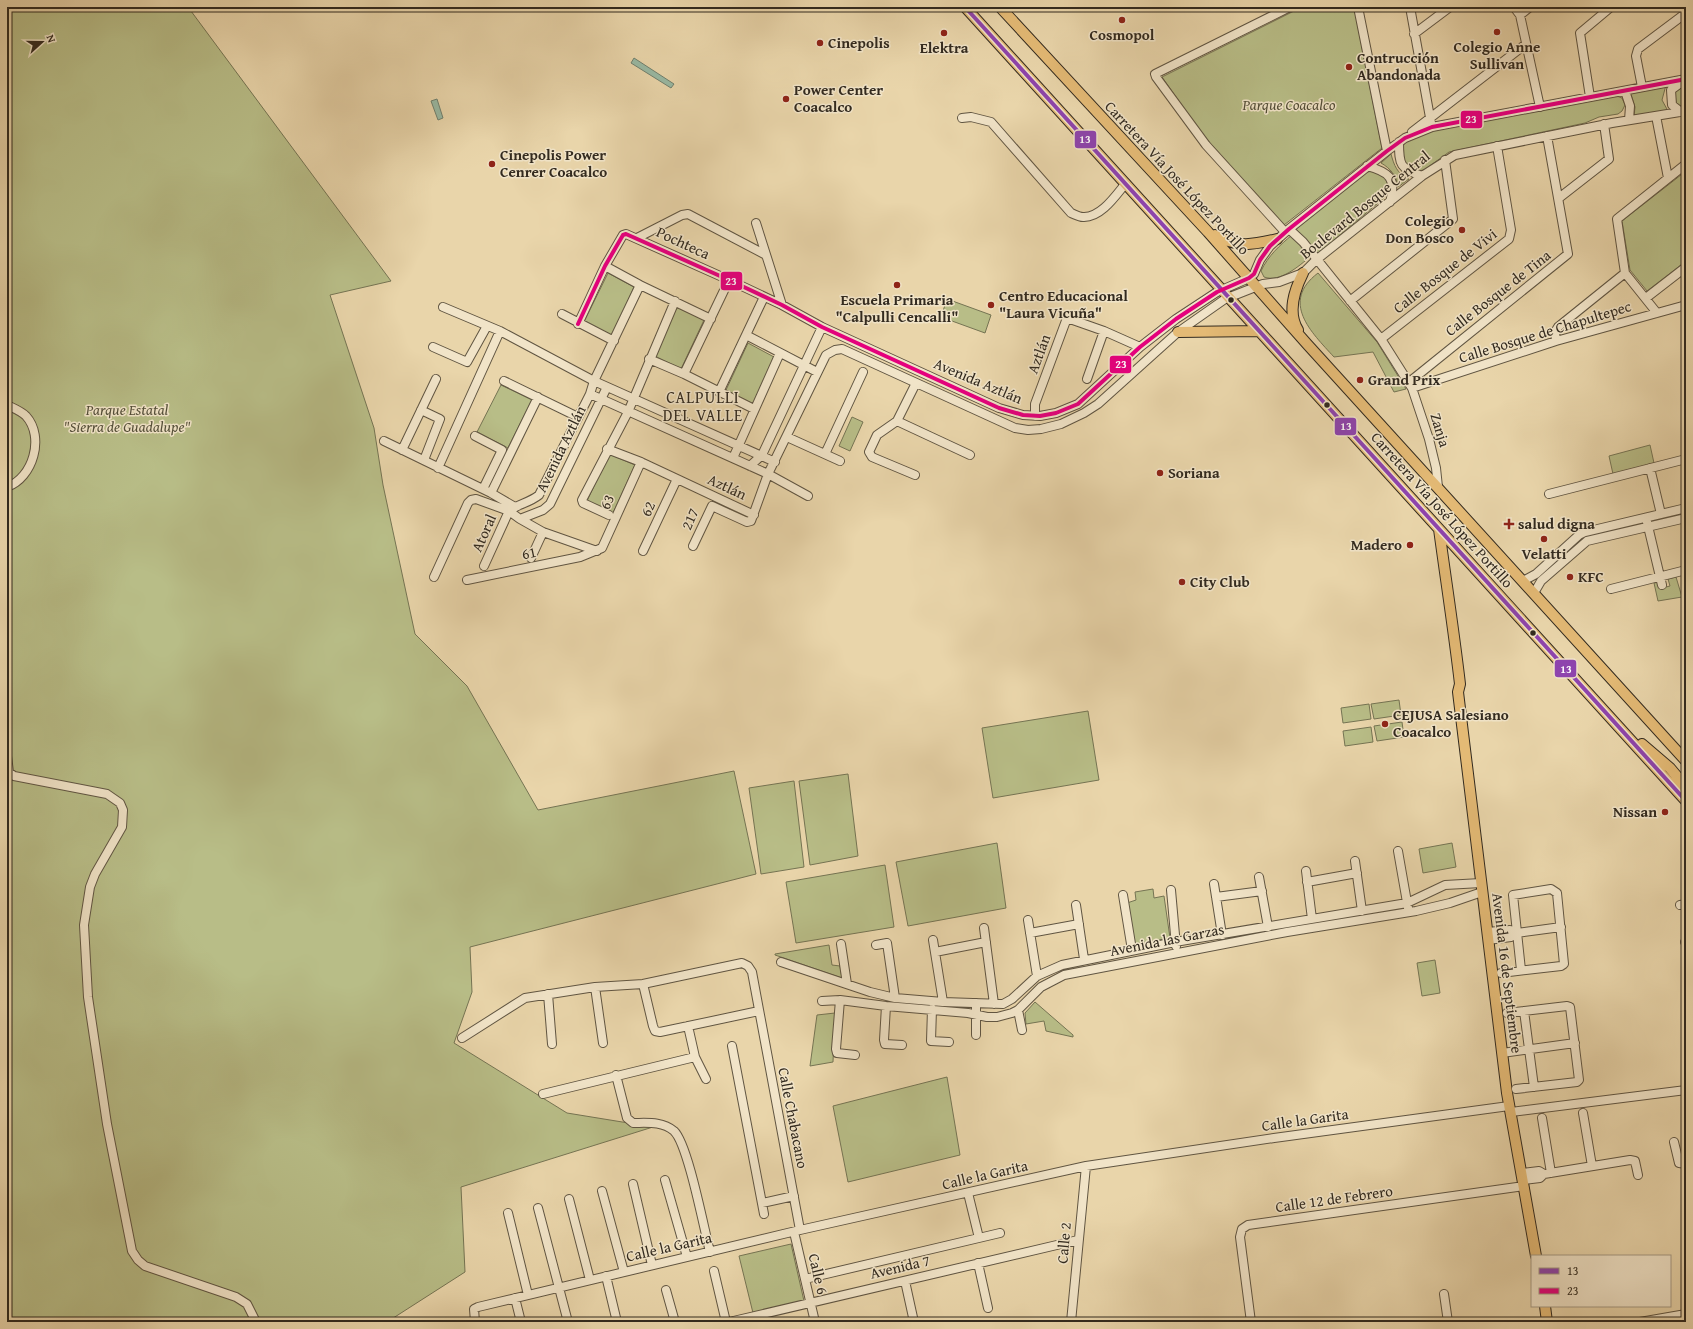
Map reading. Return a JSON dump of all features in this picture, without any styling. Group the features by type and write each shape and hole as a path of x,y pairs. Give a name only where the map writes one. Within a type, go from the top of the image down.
{"main road":[{"name":"Carretera Vía José López Portillo","path":"966,7 1439,529 1608,713 1686,801"},
{"name":"Carretera Vía José López Portillo","path":"1000,7 1208,232 1251,276 1258,288 1307,344 1438,486 1686,761"},
{"path":"1208,232 1227,242 1240,245 1250,245 1277,240"},
{"path":"1303,273 1295,291 1293,314 1294,323 1307,344"},
{"path":"1178,332 1259,331"},
{"name":"Avenida 16 de Septiembre","path":"1439,529 1449,608 1446,622 1454,684 1458,692 1502,1053 1510,1109 1536,1255"},
{"path":"1608,713 1670,768 1686,787"},
{"path":"1545,1307 1547,1322"}],"street":[{"name":"Zanja","path":"1290,7 1155,74 1206,145 1287,230 1303,242 1380,339 1410,385 1429,439 1436,468 1438,486"},
{"path":"1358,7 1387,151"},
{"path":"1410,7 1432,127"},
{"path":"1414,34 1450,7"},
{"path":"1514,7 1520,15 1540,107"},
{"path":"1520,15 1530,7"},
{"path":"1590,97 1580,33 1611,7"},
{"path":"1642,87 1636,56 1638,49 1686,14"},
{"path":"1422,176 1406,170 1402,165 1399,159 1402,140 1526,44"},
{"path":"1683,111 1672,105 1671,90 1686,79"},
{"name":"Boulevard Bosque Central","path":"1251,276 1270,246 1287,230 1402,140 1432,127 1686,79"},
{"path":"1625,91 1630,106 1629,120"},
{"name":"Boulevard Bosque Central","path":"1230,298 1258,288 1262,284 1279,282 1303,273 1316,260 1422,176 1455,155 1604,124 1683,111"},
{"path":"1656,116 1668,178"},
{"path":"962,118 971,117 991,122 1071,213 1082,217 1093,215 1110,202 1126,183"},
{"path":"1559,198 1609,159 1604,124"},
{"name":"Calle Bosque de Tina","path":"1410,385 1568,254 1547,136"},
{"name":"Calle Bosque de Vivi","path":"1380,339 1509,239 1511,230 1497,146"},
{"path":"1350,302 1453,219 1445,160"},
{"path":"1657,313 1626,273 1617,219 1686,164"},
{"path":"1368,166 1383,170 1388,176 1393,191 1389,202"},
{"name":"Pochteca","path":"637,238 685,214 766,255"},
{"path":"756,223 782,305"},
{"name":"Pochteca","path":"605,266 623,234 637,238 729,280 782,305 822,327"},
{"path":"578,324 605,266 640,285 711,319"},
{"path":"1646,298 1686,267"},
{"path":"1556,342 1555,332 1558,327 1626,273"},
{"name":"Avenida Aztlán","path":"822,327 999,408 1023,415 1035,416 1056,414 1078,404 1140,347 1171,323 1222,290 1251,276"},
{"path":"684,374 729,280"},
{"name":"Avenida Aztlán","path":"512,509 523,505 539,495 590,394 594,381 640,285"},
{"path":"719,392 764,297"},
{"name":"Avenida Aztlán","path":"590,394 768,474 826,355 835,350 842,349 1015,428 1028,430 1041,429 1061,424 1098,404 1178,332 1230,298"},
{"path":"609,515 581,502 607,449 628,412 649,359 675,301"},
{"name":"Calle Bosque de Chapultepec","path":"1410,385 1686,305"},
{"path":"443,307 500,332 594,381 775,462"},
{"path":"562,314 578,324 614,341"},
{"name":"Aztlán","path":"1035,416 1035,404 1067,318 1104,331 1140,347"},
{"path":"1171,323 1178,332"},
{"path":"433,347 467,362 487,326"},
{"path":"750,466 762,456 822,327"},
{"path":"1087,378 1104,331"},
{"path":"438,468 500,332"},
{"path":"746,335 817,372"},
{"path":"855,355 861,344"},
{"path":"733,458 737,445 780,353"},
{"path":"649,359 684,374 754,409"},
{"path":"824,454 863,372"},
{"path":"402,450 436,379"},
{"path":"504,381 578,417"},
{"path":"915,476 870,455 877,435 897,421 916,383"},
{"name":"Avenida Aztlán","path":"520,519 543,510 550,504 607,387"},
{"path":"492,492 538,397"},
{"path":"7,405 26,416 32,427 35,441 31,466 15,484 7,487"},
{"path":"421,410 440,419 424,460"},
{"path":"897,421 970,455"},
{"path":"475,436 502,450 484,489"},
{"path":"787,437 840,461"},
{"path":"384,441 438,468 492,492 512,509 520,519"},
{"name":"Aztlán","path":"607,449 641,462 754,515 768,474"},
{"path":"1548,494 1686,460"},
{"name":"63","path":"597,552 602,548 641,462"},
{"path":"1650,468 1661,514"},
{"path":"768,474 808,496"},
{"name":"62","path":"644,551 677,479"},
{"path":"434,577 468,503 471,500 476,499 512,509"},
{"name":"217","path":"693,546 712,506 748,522 751,521 754,515"},
{"path":"1523,582 1536,574 1579,535 1686,508"},
{"name":"Atoral","path":"484,566 512,509"},
{"path":"1646,518 1661,581"},
{"path":"1534,592 1541,581 1583,543 1686,518"},
{"name":"Atoral","path":"520,519 543,532 597,552"},
{"path":"531,558 543,532"},
{"name":"61","path":"467,580 580,557 597,552"},
{"path":"1611,589 1661,581 1686,570"},
{"path":"7,756 9,772 14,776 107,794 120,803 123,810 122,827 95,874 90,887 84,925 88,997 106,1117 132,1251 138,1260 145,1266 236,1297 247,1304 256,1322"},
{"path":"1398,852 1408,912"},
{"path":"1355,861 1362,910"},
{"path":"1306,871 1312,919"},
{"path":"1308,882 1357,873"},
{"path":"1259,877 1268,927"},
{"path":"1214,884 1222,935"},
{"name":"Avenida las Garzas","path":"870,992 895,998 942,1002 1003,1004 1012,999 1037,976 1062,965 1084,959 1268,927 1287,928 1312,919 1407,903 1445,885 1482,888"},
{"name":"Avenida las Garzas","path":"867,1003 968,1013 976,1016 997,1017 1018,1010 1041,987 1064,975 1178,953 1287,928 1408,912 1450,903 1482,888"},
{"path":"1501,973 1564,964 1561,927 1556,893 1554,890 1550,889 1514,894 1512,897 1521,970"},
{"path":"1171,890 1175,942 1178,953"},
{"path":"1216,897 1262,891"},
{"path":"1123,895 1132,950"},
{"path":"1076,905 1084,959"},
{"path":"1028,920 1037,976"},
{"path":"1030,933 1079,924"},
{"path":"1488,936 1511,938 1517,933 1561,927"},
{"path":"984,928 994,1004"},
{"path":"933,940 942,1002"},
{"path":"935,952 986,942"},
{"path":"876,945 887,943 895,998"},
{"path":"841,944 847,984"},
{"path":"781,962 870,992 867,1003 840,1000 822,1001"},
{"name":"Calle Chabacano","path":"643,984 742,963 748,966 752,972 794,1196 797,1231"},
{"path":"462,1038 526,998 595,988 643,984 655,1031 660,1032 759,1011"},
{"path":"595,988 603,1043"},
{"path":"548,994 552,1044"},
{"path":"840,1000 836,1049 837,1053 855,1055"},
{"path":"976,1003 976,1035"},
{"path":"886,1006 885,1044 902,1045"},
{"path":"1507,1013 1567,1006 1570,1008 1575,1043 1579,1080 1577,1082 1516,1089"},
{"path":"932,1009 931,1041 949,1042"},
{"path":"1018,1010 1022,1030"},
{"path":"1524,1010 1534,1087"},
{"path":"688,1026 695,1057 706,1079"},
{"path":"1502,1053 1575,1043"},
{"path":"732,1046 764,1214"},
{"path":"543,1094 695,1057"},
{"path":"616,1075 627,1118 633,1123 656,1122 674,1132 686,1153 710,1252"},
{"name":"Calle la Garita","path":"475,1322 474,1309 515,1298 797,1231 1086,1166 1274,1138 1510,1109 1686,1090"},
{"path":"1583,1113 1592,1166"},
{"path":"1542,1118 1547,1173"},
{"path":"1674,1142 1679,1163 1686,1164"},
{"name":"Calle 12 de Febrero","path":"1251,1322 1240,1238 1242,1229 1248,1225 1540,1178 1547,1173 1630,1160 1635,1161 1638,1175"},
{"name":"Calle 2","path":"1071,1322 1086,1166"},
{"path":"665,1180 686,1257"},
{"path":"632,1184 652,1265"},
{"path":"602,1191 624,1272"},
{"path":"968,1192 979,1238"},
{"path":"762,1203 794,1196"},
{"path":"570,1199 590,1280"},
{"path":"538,1208 568,1322"},
{"path":"508,1213 528,1295"},
{"name":"Calle 6","path":"797,1231 805,1279 815,1322"},
{"path":"805,1279 1000,1233"},
{"name":"Avenida 7","path":"727,1322 1078,1240"},
{"path":"978,1263 988,1308"},
{"path":"714,1271 727,1322"},
{"path":"606,1276 617,1322"},
{"path":"905,1280 914,1322"},
{"path":"666,1290 675,1322"},
{"path":"1444,1294 1448,1322"},
{"path":"515,1298 521,1322"},
{"path":"1640,1322 1686,1314"}],"green space":[{"name":"Parque Estatal \"Sierra de Guadalupe\"","path":"7,7 188,7 391,281 330,295 374,428 383,485 415,634 467,686 538,810 734,771 756,874 470,947 472,992 454,1043 567,1113 653,1127 461,1187 465,1272 387,1322 7,1322"},
{"name":"Parque Coacalco","path":"1302,7 1354,7 1382,148 1284,225 1202,134 1162,77"},
{"path":"1666,85 1662,100 1668,111 1634,117 1635,107 1630,91"},
{"path":"1686,86 1686,108 1681,108 1676,105 1675,91"},
{"path":"1614,95 1622,98 1625,105 1622,111 1618,114 1599,117 1585,123 1449,152 1424,170 1417,171 1404,163 1402,148 1406,141 1433,130"},
{"path":"1391,154 1397,169 1402,175 1409,179 1398,187 1396,179 1392,173 1381,163"},
{"path":"1374,171 1385,178 1387,189 1384,198 1316,255 1296,229 1367,172"},
{"path":"1686,171 1686,261 1647,291 1630,270 1622,221"},
{"path":"1292,235 1311,256 1295,269 1283,276 1276,278 1264,277 1261,271 1267,260"},
{"path":"608,273 634,287 612,337 584,322"},
{"path":"1318,273 1377,342 1406,389 1394,392 1373,352 1334,357 1316,337 1303,316 1300,306 1301,295 1307,284"},
{"path":"947,299 991,315 985,333 941,317"},
{"path":"677,307 704,320 681,369 655,356"},
{"path":"748,343 774,357 753,404 726,390"},
{"path":"501,385 532,400 508,448 477,432"},
{"path":"852,417 863,422 850,451 839,446"},
{"path":"1650,445 1654,463 1613,474 1609,456"},
{"path":"609,454 635,465 613,513 587,501"},
{"path":"1676,577 1682,597 1658,601 1654,583 1659,582 1662,588 1670,586 1668,579"},
{"path":"1399,700 1401,715 1374,719 1371,704"},
{"path":"1369,704 1371,719 1343,723 1341,708"},
{"path":"1088,711 1099,780 993,798 982,728"},
{"path":"1402,722 1404,737 1377,741 1374,726"},
{"path":"1371,727 1373,742 1345,746 1343,731"},
{"path":"848,774 858,856 810,865 799,781"},
{"path":"794,781 804,867 761,874 749,788"},
{"path":"997,843 1006,908 908,926 896,862"},
{"path":"1452,843 1456,867 1423,873 1419,849"},
{"path":"885,865 894,927 796,943 786,882"},
{"path":"1153,889 1154,898 1164,896 1170,938 1135,944 1127,903 1136,900 1135,892"},
{"path":"829,945 832,965 840,966 842,978 775,955 775,954"},
{"path":"1435,960 1440,993 1422,996 1417,963"},
{"path":"1035,1002 1073,1035 1073,1037 1046,1031 1044,1021 1026,1024 1025,1013"},
{"path":"835,1013 833,1062 810,1066 817,1015"},
{"path":"947,1077 960,1155 848,1182 833,1106"},
{"path":"791,1244 804,1301 753,1313 739,1256"}],"shaded area":[{"path":"634,58 674,84 671,88 631,63"},
{"path":"437,99 443,118 438,120 431,101"}],"transit line":[{"name":"13","path":"965,7 1686,801"},
{"name":"23","path":"578,324 605,266 623,235 626,234 729,280 782,305 822,327 999,408 1023,415 1040,416 1056,413 1078,404 1140,347 1176,319 1217,292 1249,278 1254,274 1260,260 1270,246 1289,229 1405,138 1432,127 1686,79"}],"place":[{"name":"Cosmopol","path":"1122,20"},
{"name":"Colegio Anne Sullivan","path":"1497,32"},
{"name":"Elektra","path":"944,33"},
{"name":"Cinepolis","path":"820,43"},
{"name":"Contrucción Abandonada","path":"1349,67"},
{"name":"Power Center Coacalco","path":"786,99"},
{"name":"Cinepolis Power Cenrer Coacalco","path":"492,164"},
{"name":"Colegio Don Bosco","path":"1462,230"},
{"name":"Escuela Primaria \"Calpulli Cencalli\"","path":"897,285"},
{"name":"Centro Educacional \"Laura Vicuña\"","path":"991,305"},
{"name":"Grand Prix","path":"1360,380"},
{"name":"Soriana","path":"1160,473"},
{"name":"salud digna","path":"1509,524"},
{"name":"Velatti","path":"1544,539"},
{"name":"Madero","path":"1410,545"},
{"name":"KFC","path":"1570,577"},
{"name":"City Club","path":"1182,582"},
{"name":"CEJUSA Salesiano Coacalco","path":"1385,724"},
{"name":"Nissan","path":"1665,812"}],"district":[{"name":"CALPULLI DEL VALLE","path":"703,406"}]}
